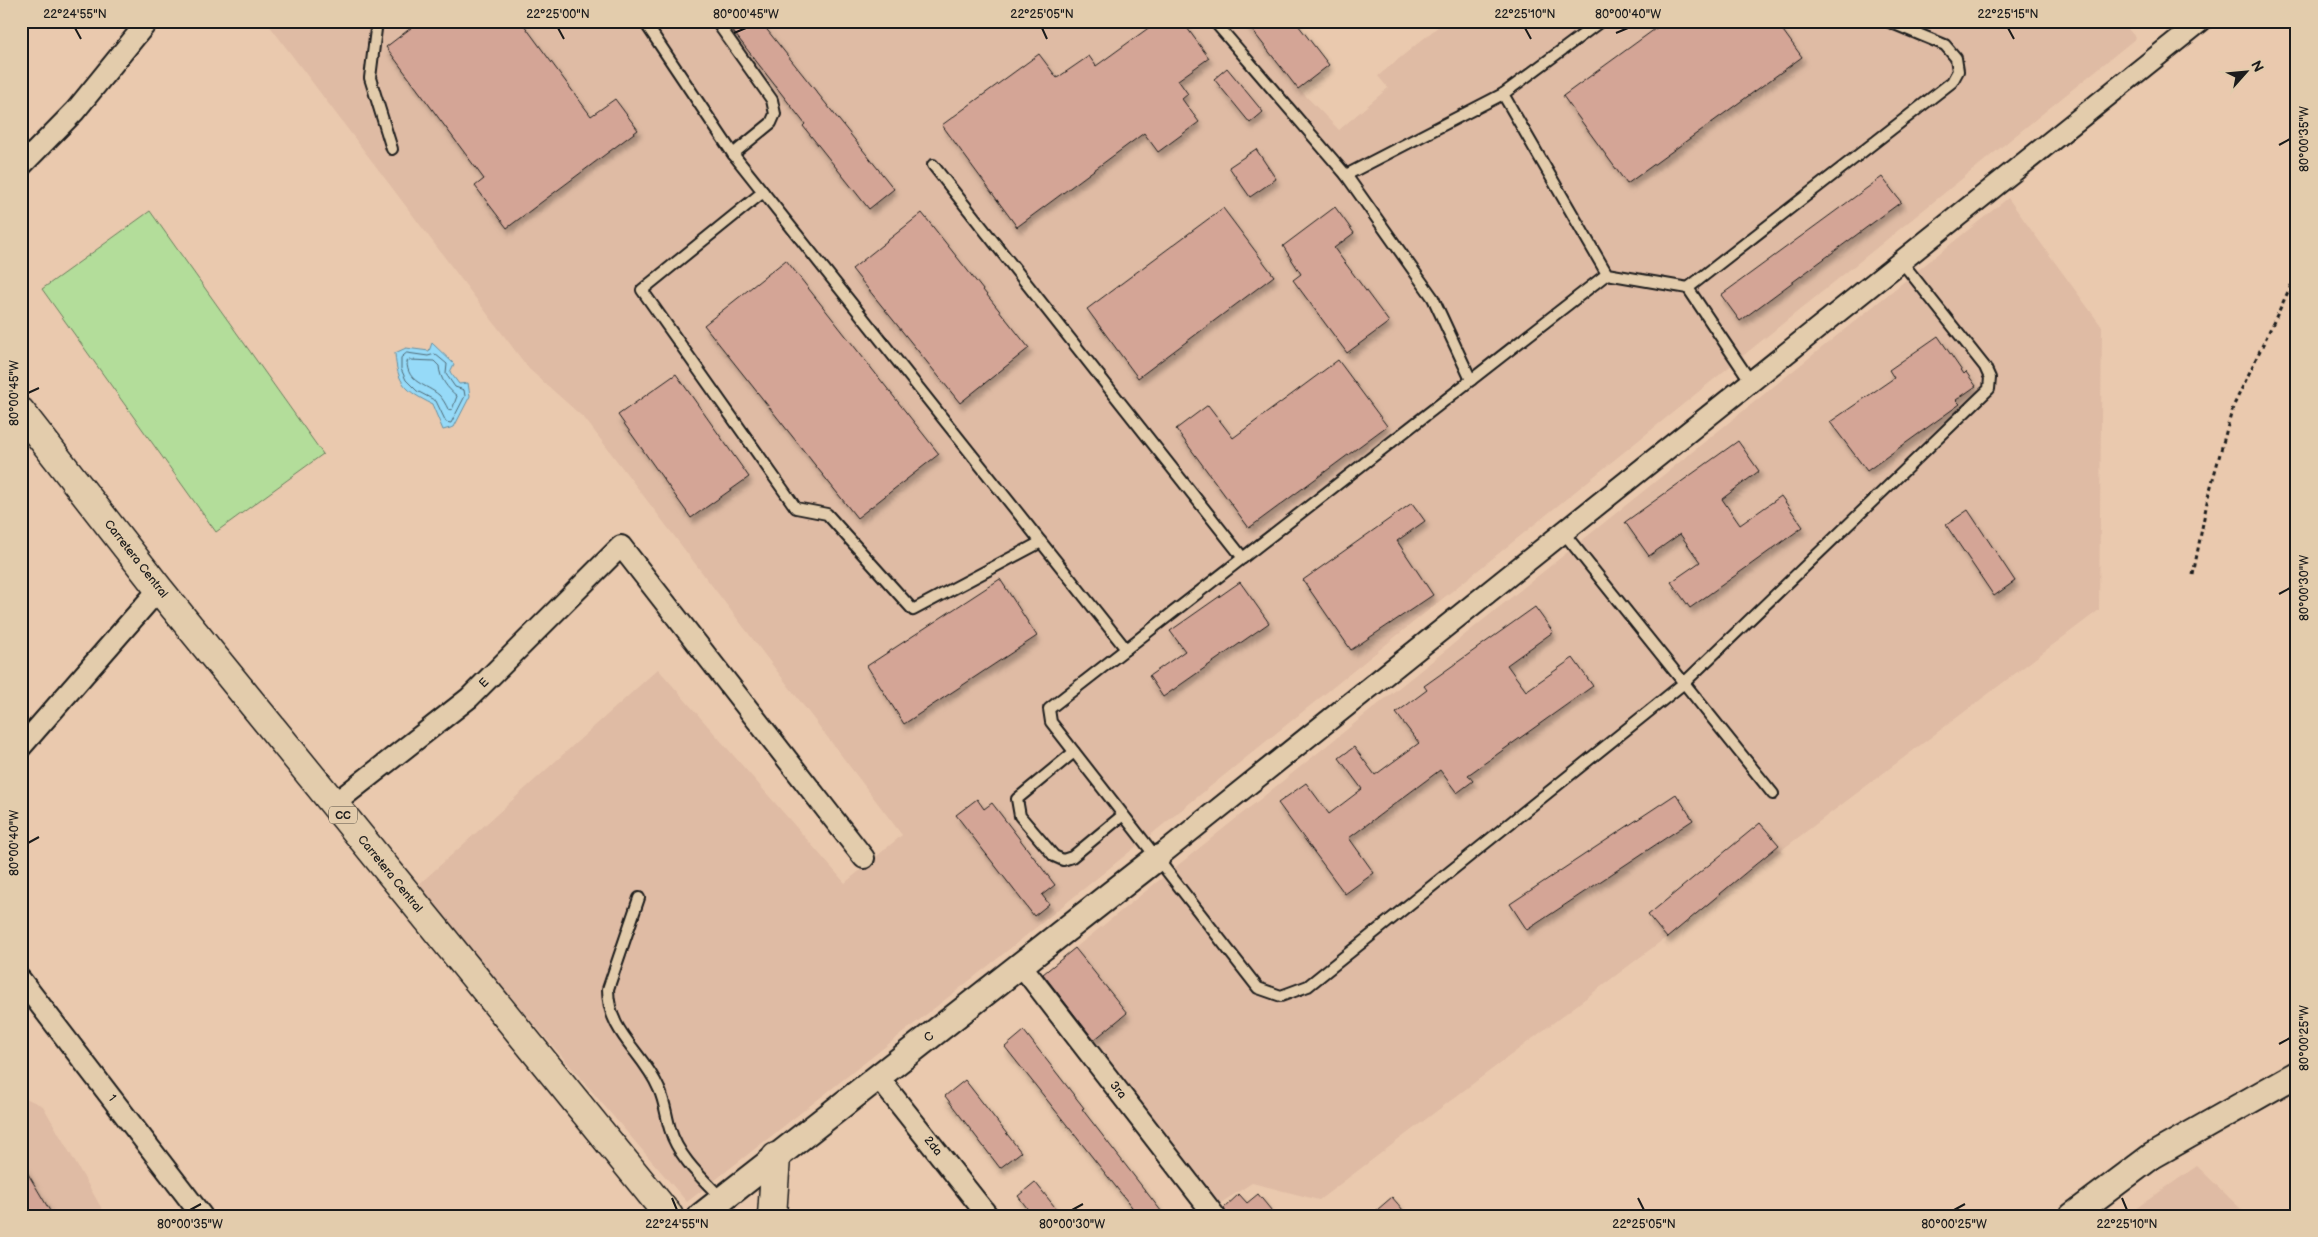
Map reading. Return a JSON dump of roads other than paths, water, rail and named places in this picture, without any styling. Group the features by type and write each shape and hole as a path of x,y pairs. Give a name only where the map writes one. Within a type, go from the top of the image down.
{"main road":[{"name":"Carretera Central","path":"21,412 159,589 669,1216"},
{"path":"772,1216 776,1157"}],"street":[{"path":"21,166 75,111 148,21"},
{"path":"1157,858 2201,21"},
{"name":"E","path":"334,804 469,698 621,546 864,858"},
{"path":"21,747 159,589"},
{"name":"C","path":"700,1216 1157,858"},
{"name":"3ra","path":"1020,965 1215,1216"},
{"name":"1","path":"21,980 202,1216"},
{"path":"2072,1216 2152,1156 2297,1074"},
{"name":"2da","path":"878,1077 988,1216"}],"lane":[{"path":"377,21 370,78 392,149"},
{"path":"644,21 733,154 1126,649"},
{"path":"716,21 772,100 775,114 771,123 733,154"},
{"path":"1214,21 1346,175 1433,298 1471,380"},
{"path":"1346,175 1503,94 1601,21"},
{"path":"1688,288 1952,82 1958,70 1956,58 1945,45 1887,21"},
{"path":"1503,94 1606,274"},
{"path":"933,165 1243,558"},
{"path":"763,192 642,290 796,508 827,514 913,610 1041,542"},
{"path":"1751,382 1688,288 1606,274 1049,709 1050,722 1258,988 1281,996 1308,986 1684,683 1989,390 1990,378 1985,367 1901,261"},
{"path":"1564,532 1773,794"},
{"path":"1074,752 1017,799 1020,816 1054,856 1063,860 1072,856 1123,815"},
{"path":"639,898 608,989 608,1005 613,1021 659,1088 670,1131 684,1157 722,1199"}],"water":[{"path":"432,343 454,364 450,372 459,384 468,383 470,396 454,427 443,430 432,404 416,395 404,385 396,364 395,353 406,348 429,351"}]}
